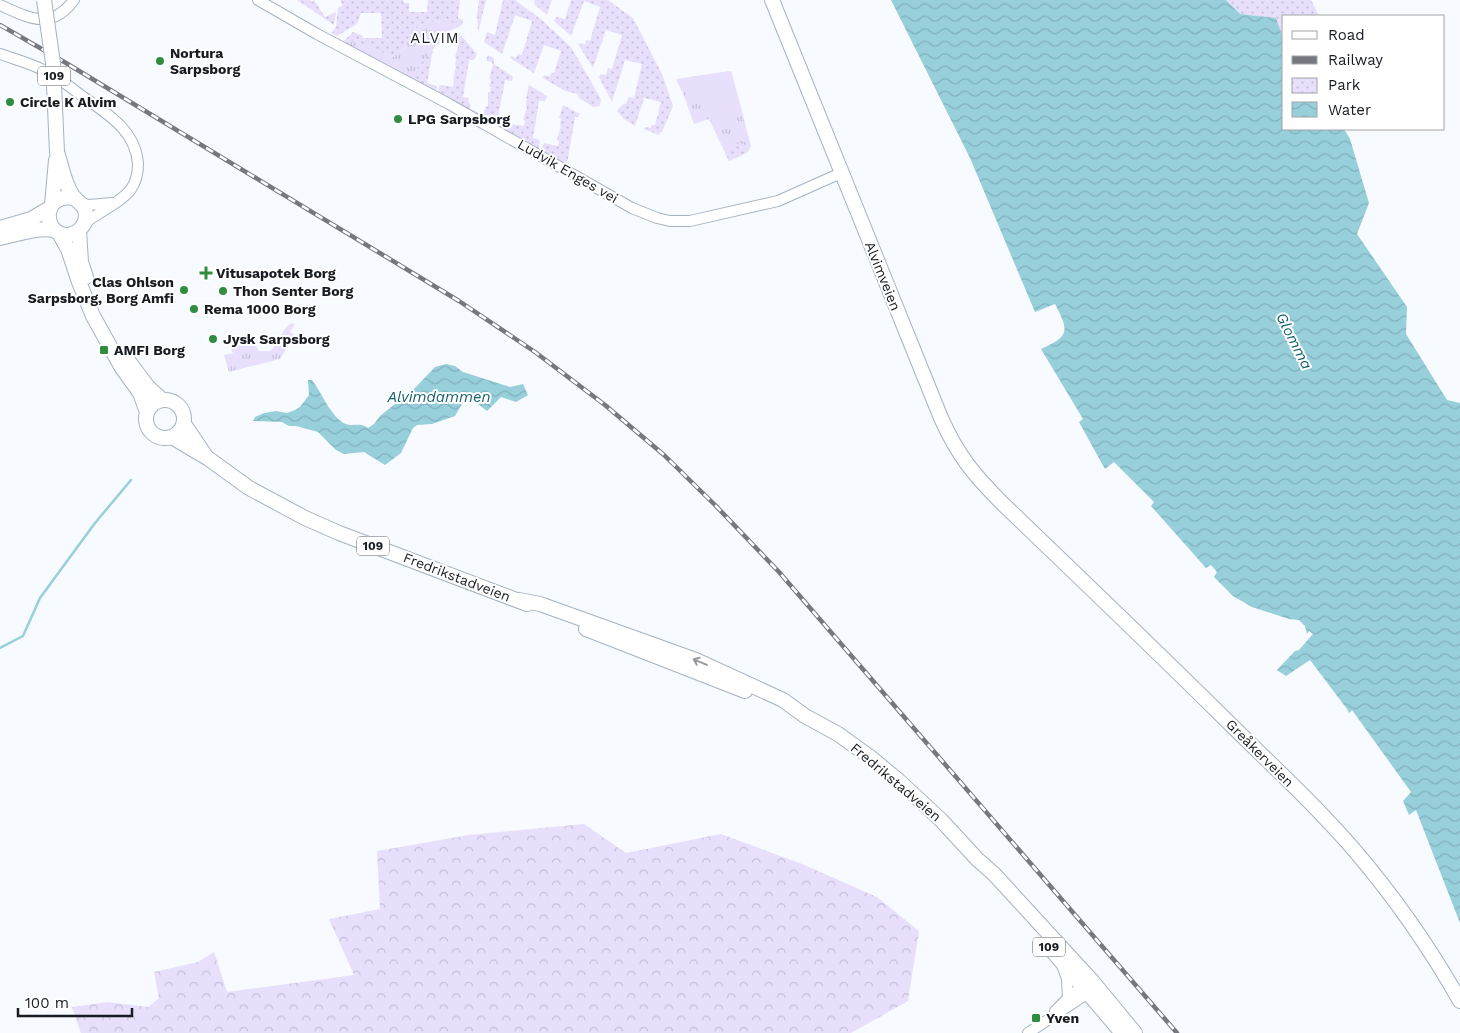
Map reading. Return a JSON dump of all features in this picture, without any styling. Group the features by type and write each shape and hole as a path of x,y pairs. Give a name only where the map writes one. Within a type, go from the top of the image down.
{"main road":[{"name":"109","path":"44,0 53,63 58,152 49,220 68,249 93,316 117,360 140,393 147,412 146,422 151,432 160,438 172,437"},
{"name":"Alvimveien","path":"772,0 954,446 981,481 1030,531"},
{"name":"109","path":"58,152 77,201 86,213 82,227 81,262 96,302 129,362 148,387 161,399 173,400 178,404 185,415 184,424"},
{"path":"0,228 31,218 51,207 58,199 63,197 77,201"},
{"path":"0,238 46,229 69,235 82,227"},
{"path":"147,412 155,402 161,399"},
{"path":"172,437 177,434 184,424"},
{"name":"Fredrikstadveien","path":"184,424 209,459"},
{"name":"Fredrikstadveien","path":"172,437 209,459 249,488 305,518 339,533 519,600 540,604 696,660 783,700 806,716 838,734 900,781 994,874 1088,988 1122,1033"},
{"name":"Greåkerveien","path":"1030,531 1349,844 1383,885 1417,931 1460,1000"},
{"name":"Fredrikstadveien","path":"977,859 1062,962 1135,1033"}],"street":[{"path":"0,5 39,20 54,18 74,0"},
{"name":"Ludvik Enges vei","path":"258,0 317,34 449,104 632,208 657,218 690,221 778,201 841,172"},
{"path":"0,54 45,70 120,124 134,145 137,158 136,180 130,190 123,198 113,203 82,227"},
{"path":"77,201 89,205 113,203"},
{"path":"1062,962 1067,979 1068,999"},
{"path":"1048,1020 1068,999 1088,988"},
{"path":"1028,1033 1048,1020 1088,988"}],"green space":[{"path":"297,0 310,0 312,2 314,0 325,17 336,12 334,25"},
{"path":"340,0 403,0 404,3 409,3 409,12 427,12 428,0 460,0 458,18 463,20 462,25 459,27 450,21 422,24 412,33 405,48 393,57 363,44 344,41 353,32 362,35 363,38 382,38 381,13 361,13 357,24 337,36 332,33 336,26 338,8 343,5"},
{"path":"479,0 486,0 478,33 477,14"},
{"path":"503,0 515,0 542,20 571,47 601,99 600,106 593,107 579,98 578,94 565,91 543,78 544,75 549,77 551,73 554,73 561,51 544,45 534,73 510,58 511,56 516,58 518,54 522,55 532,21 515,15 502,54 484,42 487,32 495,35"},
{"path":"534,0 552,0 547,15 535,5"},
{"path":"571,0 608,0 633,18 662,74 673,106 659,135 644,129 645,127 650,128 652,125 655,125 661,102 644,98 635,126 624,119 617,111 626,103 629,97 634,98 642,64 625,60 612,102 599,77 601,74 606,75 608,68 612,69 622,35 606,30 593,68 578,44 585,45 586,40 590,41 600,7 584,1 571,36 554,21 556,17 565,19"},
{"path":"1226,0 1311,0 1318,15 1282,15 1282,34 1276,18 1240,14"},
{"path":"450,21 459,27 446,32 417,68 413,79 343,44 344,41 363,44 393,57 405,48 410,37 419,26 428,22"},
{"path":"459,33 477,54 474,60 469,60 463,97 468,98 471,105 468,111 437,93 440,85 453,87"},
{"path":"433,49 427,83 437,86 436,93 413,79 417,68"},
{"path":"488,55 494,58 494,64 513,77 512,81 505,80 498,118 507,123 504,131 469,111 470,109 483,115 486,106 488,107 488,92 490,92 491,87 489,87 491,79 489,79 493,65 492,62 486,61"},
{"path":"731,71 751,146 748,152 729,161 709,119 694,124 676,79"},
{"path":"731,71 743,115 713,125 689,77"},
{"path":"529,85 547,96 545,101 539,101 533,138 538,139 540,142 538,151 506,132 510,124 524,126 525,121 523,120 527,107 526,98"},
{"path":"563,105 580,114 578,117 575,117 567,164 574,170 540,151 544,143 558,146 559,141 557,140 561,126 561,118 559,118"},
{"path":"743,142 748,152 729,161 724,150"},
{"path":"292,323 295,324 290,332 295,335 280,359 229,372 224,355 233,353 231,348 253,342 259,351 270,351 285,328"},
{"path":"584,824 626,853 721,834 802,864 877,897 919,931 908,1001 851,1033 81,1033 72,1007 108,1002 148,1007 159,998 154,972 198,962 214,952 227,992 354,975 329,919 380,909 377,851 469,835"}],"water":[{"name":"Glomma","path":"891,0 1226,0 1240,14 1276,18 1282,34 1282,130 1345,130 1350,139 1369,203 1357,234 1407,307 1406,334 1447,400 1460,403 1460,923 1416,810 1409,815 1403,801 1411,792 1352,710 1349,713 1310,660 1286,676 1277,670 1313,634 1309,631 1307,634 1305,626 1299,620 1289,619 1252,607 1233,596 1214,577 1217,572 1211,565 1206,568 1151,506 1154,502 1114,462 1105,469 1079,422 1083,419 1041,349 1062,336 1064,327 1060,313 1055,304 1035,312 970,158"},
{"name":"Alvimdammen","path":"446,364 455,366 463,372 510,387 523,384 528,395 516,402 501,397 487,411 474,401 463,402 455,416 432,424 417,425 413,428 401,453 385,465 364,452 344,454 336,450 318,432 289,426 282,422 253,421 255,417 264,413 276,411 287,413 300,407 309,395 308,380 312,380 331,410 341,421 349,425 362,425 368,428 416,387 435,367"}],"waterway":[{"path":"0,648 23,636 40,598 95,523 131,480"}],"railway":[{"path":"0,25 459,301 535,352 605,405 664,455 779,572 1177,1033"}],"place":[{"name":"Nortura Sarpsborg","path":"160,61"},
{"name":"Circle K Alvim","path":"10,102"},
{"name":"LPG Sarpsborg","path":"398,119"},
{"name":"Vitusapotek Borg","path":"206,273"},
{"name":"Clas Ohlson Sarpsborg, Borg Amfi","path":"184,290"},
{"name":"Thon Senter Borg","path":"223,291"},
{"name":"Rema 1000 Borg","path":"194,309"},
{"name":"Jysk Sarpsborg","path":"213,339"},
{"name":"AMFI Borg","path":"104,350"},
{"name":"Yven","path":"1036,1018"}],"district":[{"name":"ALVIM","path":"435,38"}]}
